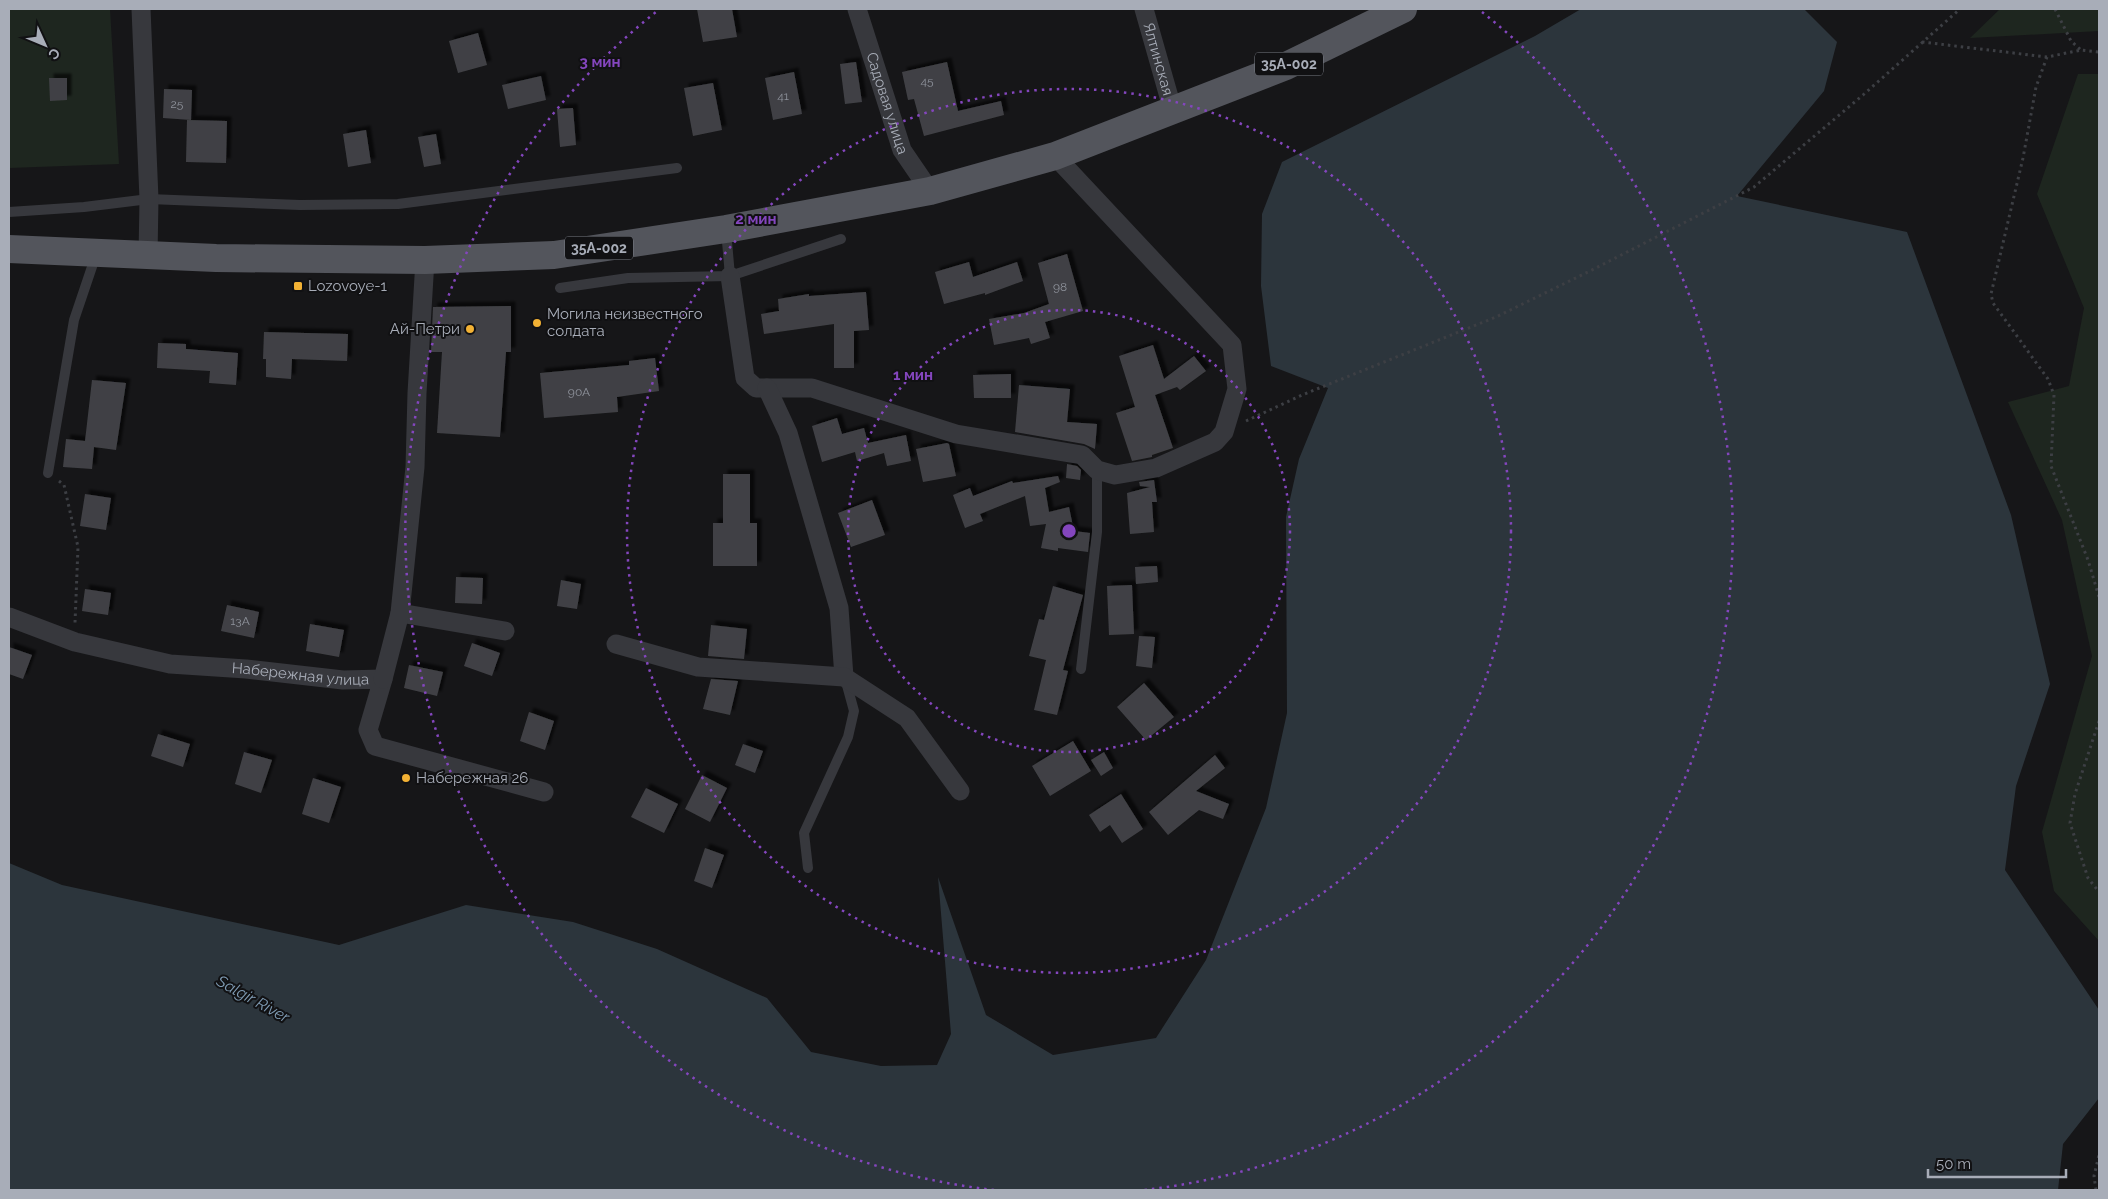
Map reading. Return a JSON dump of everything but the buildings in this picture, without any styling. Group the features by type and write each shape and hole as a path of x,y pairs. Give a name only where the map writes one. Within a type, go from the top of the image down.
{"main road":[{"name":"35А-002","path":"9,249 148,256 425,260 554,255 726,229 930,191 1055,156 1286,66 1402,9"}],"street":[{"path":"141,9 149,199 148,256"},
{"name":"Садовая улица","path":"857,9 902,150 930,191"},
{"name":"Ялтинская","path":"1144,9 1173,111"},
{"path":"730,276 744,378 756,388 812,388 956,434 1082,455 1097,470 1115,474 1156,468 1215,442 1224,432 1237,389 1232,345 1055,156"},
{"path":"383,679 400,613 415,467 417,393 425,260"},
{"path":"767,388 788,433 839,608 844,677"},
{"path":"400,613 505,631"},
{"name":"Набережная улица","path":"9,617 75,642 170,664 246,669 342,680 383,679 368,730 374,746 544,792"},
{"path":"616,644 698,667 844,677 908,718 960,791"}],"lane":[{"path":"9,212 84,207 149,199 300,205 398,204 677,168"},
{"path":"726,229 730,276"},
{"path":"560,288 628,278 730,276 841,239"},
{"path":"48,473 74,320 97,252"},
{"path":"1081,669 1097,532 1097,470"},
{"path":"808,868 804,833 848,737 854,711 844,677"}],"path":[{"path":"1224,432 1302,395 1496,316 1590,271 1754,187 1960,9"},
{"path":"2055,9 2071,42 2081,50"},
{"path":"1921,42 2048,57 2081,50 2099,52"},
{"path":"2048,57 2036,87 2023,158 1991,294 1994,303 2048,379 2054,395 2052,466 2088,560 2099,597"},
{"path":"48,473 64,485 78,548 75,642"},
{"path":"2099,721 2075,794 2070,823 2088,878 2099,892"},
{"path":"2096,1190 2094,1176 2099,1155"}],"shaded area":[{"path":"9,9 110,9 119,164 9,168"},
{"path":"2000,9 2099,9 2099,31 1970,38"},
{"path":"2078,74 2099,74 2099,941 2054,891 2042,832 2092,656 2062,520 2008,402 2069,386 2084,308 2037,194"}],"water":[{"name":"Salgir River","path":"1581,9 1804,9 1837,42 1824,91 1737,196 1907,232 2011,515 2050,684 2016,786 2005,870 2099,1010 2099,1098 2063,1144 2058,1190 9,1190 9,863 62,885 339,945 466,905 573,922 657,949 767,998 811,1052 881,1066 937,1065 951,1034 938,877 986,1015 1053,1055 1156,1038 1206,960 1266,808 1287,713 1286,517 1299,459 1328,388 1271,366 1261,286 1262,214 1282,162 1535,36"}],"place":[{"name":"Lozovoye-1","path":"298,286"},
{"name":"Могила неизвестного солдата","path":"537,323"},
{"name":"Ай-Петри","path":"470,329"},
{"name":"Набережная 26","path":"406,778"}]}
